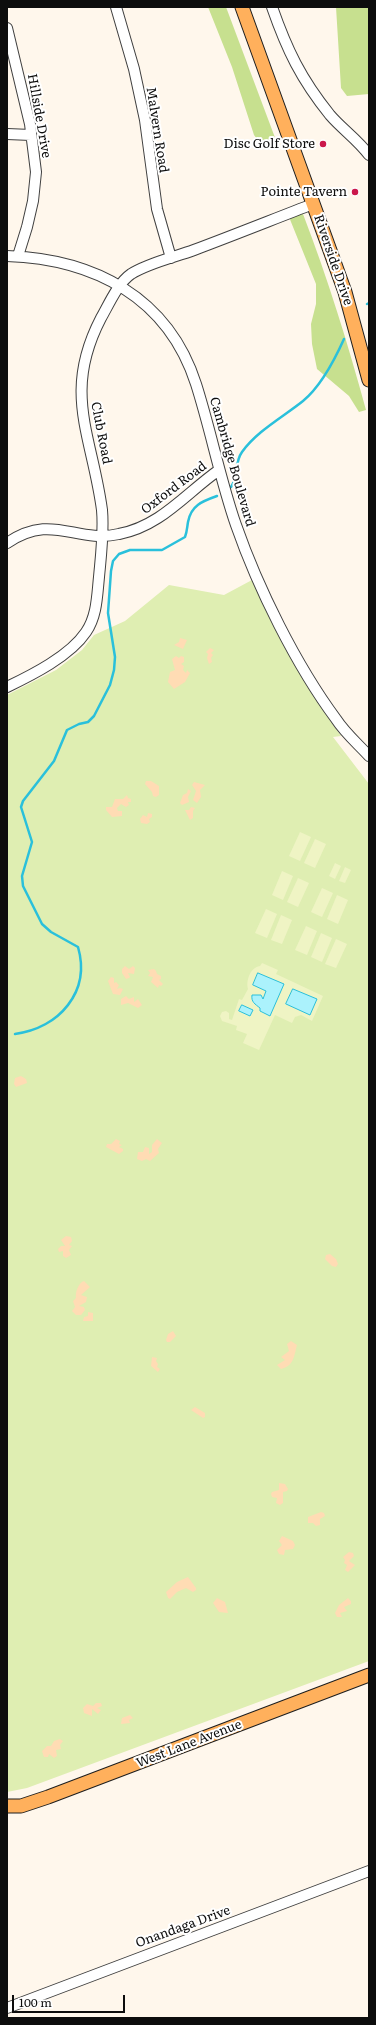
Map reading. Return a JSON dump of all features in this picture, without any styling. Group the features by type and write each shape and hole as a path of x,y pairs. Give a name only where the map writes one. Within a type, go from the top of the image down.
{"main road":[{"name":"Riverside Drive","path":"242,7 345,292 369,380"},
{"name":"West Lane Avenue","path":"7,1806 21,1806 48,1797 369,1676"}],"street":[{"name":"Malvern Road","path":"116,7 134,69 145,120 157,209 171,258"},
{"path":"272,7 287,48 304,81 331,116 362,145 369,155"},
{"name":"Hillside Drive","path":"7,28 31,134 36,172 33,201 28,227 18,256"},
{"path":"7,134 31,134"},
{"name":"Club Road","path":"7,687 26,678 61,656 75,645 86,633 95,612 102,535 101,504 80,401 81,380 88,346 109,304 130,274 313,204"},
{"name":"Cambridge Boulevard","path":"7,256 40,258 73,265 91,271 121,286 154,314 181,351 196,384 219,470 239,532 266,597 282,629 336,720 369,756"},
{"name":"Oxford Road","path":"7,543 17,536 41,528 53,528 86,535 102,535 119,534 147,525 157,520 219,470"},
{"name":"Onandaga Drive","path":"7,2008 369,1871"}],"green space":[{"path":"208,7 226,7 277,143 262,146 254,135 232,67"},
{"path":"336,7 369,7 369,94 347,96 341,88"},
{"path":"303,214 337,312 366,410 359,412 349,396 317,369 312,344 311,324 316,304 316,284 289,217"},
{"path":"252,580 271,621 292,660 341,736 333,737 369,784 369,1661 27,1788 7,1792 7,695 56,670 82,650 94,635 125,621 169,585 224,595"},
{"path":"300,832 311,837 300,861 289,856"},
{"path":"315,839 326,844 315,868 304,863"},
{"path":"335,863 341,866 335,879 329,876"},
{"path":"345,867 351,870 345,883 339,881"},
{"path":"282,871 293,876 283,900 272,895"},
{"path":"298,878 309,883 298,907 287,902"},
{"path":"322,888 333,893 322,917 311,912"},
{"path":"337,895 348,900 338,924 327,919"},
{"path":"266,909 277,914 267,938 255,933"},
{"path":"281,915 292,920 282,944 271,940"},
{"path":"306,926 317,931 307,955 295,950"},
{"path":"321,933 332,938 322,962 311,957"},
{"path":"336,939 347,944 336,968 325,964"},
{"path":"262,963 278,970 276,974 323,996 312,1021 301,1015 295,1017 292,1023 275,1015 259,1050 243,1043 247,1034 236,1030 237,1026 222,1021 220,1016 222,1012 226,1011 229,1013 229,1019 232,1020 239,999 242,1000 248,989 247,983 251,972"}],"sand":[{"path":"180,638 187,640 183,649 174,645 179,642"},
{"path":"210,648 214,650 211,653 213,655 211,658 212,662 209,664 207,658 208,654 206,652"},
{"path":"176,656 179,658 181,656 184,657 184,662 181,664 184,666 183,670 186,673 187,670 190,673 185,682 174,689 168,682 170,672 175,670 172,659"},
{"path":"146,781 151,781 159,786 159,795 156,797 153,796 152,792 145,784"},
{"path":"194,782 205,785 200,790 201,797 197,803 193,800 196,791 192,785"},
{"path":"188,789 191,791 188,797 189,802 182,805 180,803 183,795 187,793"},
{"path":"127,795 128,798 131,799 131,802 128,802 129,805 126,807 121,804 117,808 118,811 122,811 122,816 112,817 106,810 106,807 112,807 115,799 123,799"},
{"path":"191,807 195,808 193,811 193,818 190,820 185,810 189,810"},
{"path":"148,813 152,814 152,817 149,819 150,822 147,824 141,823 140,819 143,815 147,817"},
{"path":"125,966 129,969 133,966 135,968 134,974 128,973 130,977 126,979 122,973 122,969"},
{"path":"154,969 157,974 161,976 161,979 159,980 163,984 161,986 159,985 158,988 151,982 153,977 148,976 150,973 148,970"},
{"path":"111,977 114,978 114,983 116,982 119,985 117,989 123,989 120,995 113,994 108,981"},
{"path":"126,996 129,999 134,997 134,1002 138,999 142,1005 138,1008 128,1003 121,1005 121,999"},
{"path":"21,1076 26,1079 27,1083 16,1087 14,1084 15,1078"},
{"path":"116,1139 120,1141 119,1144 122,1145 119,1147 123,1149 123,1151 119,1154 106,1147 107,1144 111,1144"},
{"path":"157,1139 162,1143 158,1149 159,1153 150,1161 146,1159 142,1161 137,1159 138,1152 143,1152 145,1147 149,1148 149,1154 152,1152 152,1145"},
{"path":"66,1236 71,1237 72,1241 69,1245 72,1246 69,1250 71,1255 66,1258 63,1256 63,1251 59,1252 58,1249 61,1246 65,1246 61,1240"},
{"path":"330,1254 336,1259 338,1264 336,1267 332,1266 325,1259 326,1255"},
{"path":"84,1281 90,1287 81,1295 87,1297 86,1302 79,1306 84,1307 85,1310 81,1315 76,1315 72,1311 75,1307 73,1301 76,1298 79,1286"},
{"path":"88,1312 93,1313 93,1321 83,1321 84,1317 88,1316"},
{"path":"173,1331 176,1336 170,1342 167,1342 166,1340 168,1334"},
{"path":"291,1341 297,1345 294,1357 289,1366 281,1369 277,1365 285,1360 281,1357 289,1351 287,1344"},
{"path":"152,1357 157,1358 157,1367 160,1369 158,1372 151,1366"},
{"path":"195,1407 205,1413 205,1417 203,1418 191,1410"},
{"path":"279,1483 285,1484 288,1489 287,1491 283,1492 283,1503 280,1505 276,1503 277,1498 272,1497 271,1494 272,1492 279,1490"},
{"path":"321,1512 324,1513 325,1516 320,1519 320,1525 316,1526 313,1523 308,1523 308,1517"},
{"path":"282,1536 293,1541 295,1545 293,1549 285,1550 284,1555 279,1554 277,1550 282,1545 279,1541"},
{"path":"349,1552 353,1553 354,1556 349,1561 355,1565 348,1572 345,1570 347,1565 344,1563 345,1560 343,1557"},
{"path":"188,1577 196,1590 193,1592 186,1588 177,1592 170,1599 168,1598 166,1592 177,1582"},
{"path":"217,1598 225,1602 228,1613 219,1612 213,1603"},
{"path":"348,1598 351,1601 351,1604 344,1607 347,1611 340,1613 342,1617 337,1617 335,1613 339,1605"},
{"path":"96,1703 101,1703 102,1706 97,1708 101,1710 98,1714 92,1709 92,1716 84,1713 83,1708 87,1704 93,1706"},
{"path":"130,1715 133,1718 129,1720 130,1723 121,1724 122,1718"},
{"path":"60,1739 63,1741 60,1745 61,1749 56,1750 57,1756 54,1758 49,1754 48,1757 44,1757 42,1751 47,1746 51,1746 54,1741"}],"water":[{"path":"258,973 284,984 270,1016 260,1011 260,1008 252,999 252,995 261,995 263,999 266,991 253,985"},
{"path":"293,989 317,999 310,1015 286,1004"},
{"path":"242,1005 253,1010 250,1016 239,1011"}],"waterway":[{"path":"231,487 235,478 238,461 248,444 309,395 326,372 344,339"},
{"path":"15,1034 31,1030 58,1016 68,1005 75,993 80,979 81,963 78,947 51,932 42,924 23,886 22,876 32,842 21,807 23,801 54,761 67,730 79,724 88,722 94,716 110,685 114,670 115,657 108,613 113,561 119,554 130,550 162,550 185,537 192,511 198,504 217,496"}],"place":[{"name":"Disc Golf Store","path":"323,144"},
{"name":"Pointe Tavern","path":"355,192"}]}
